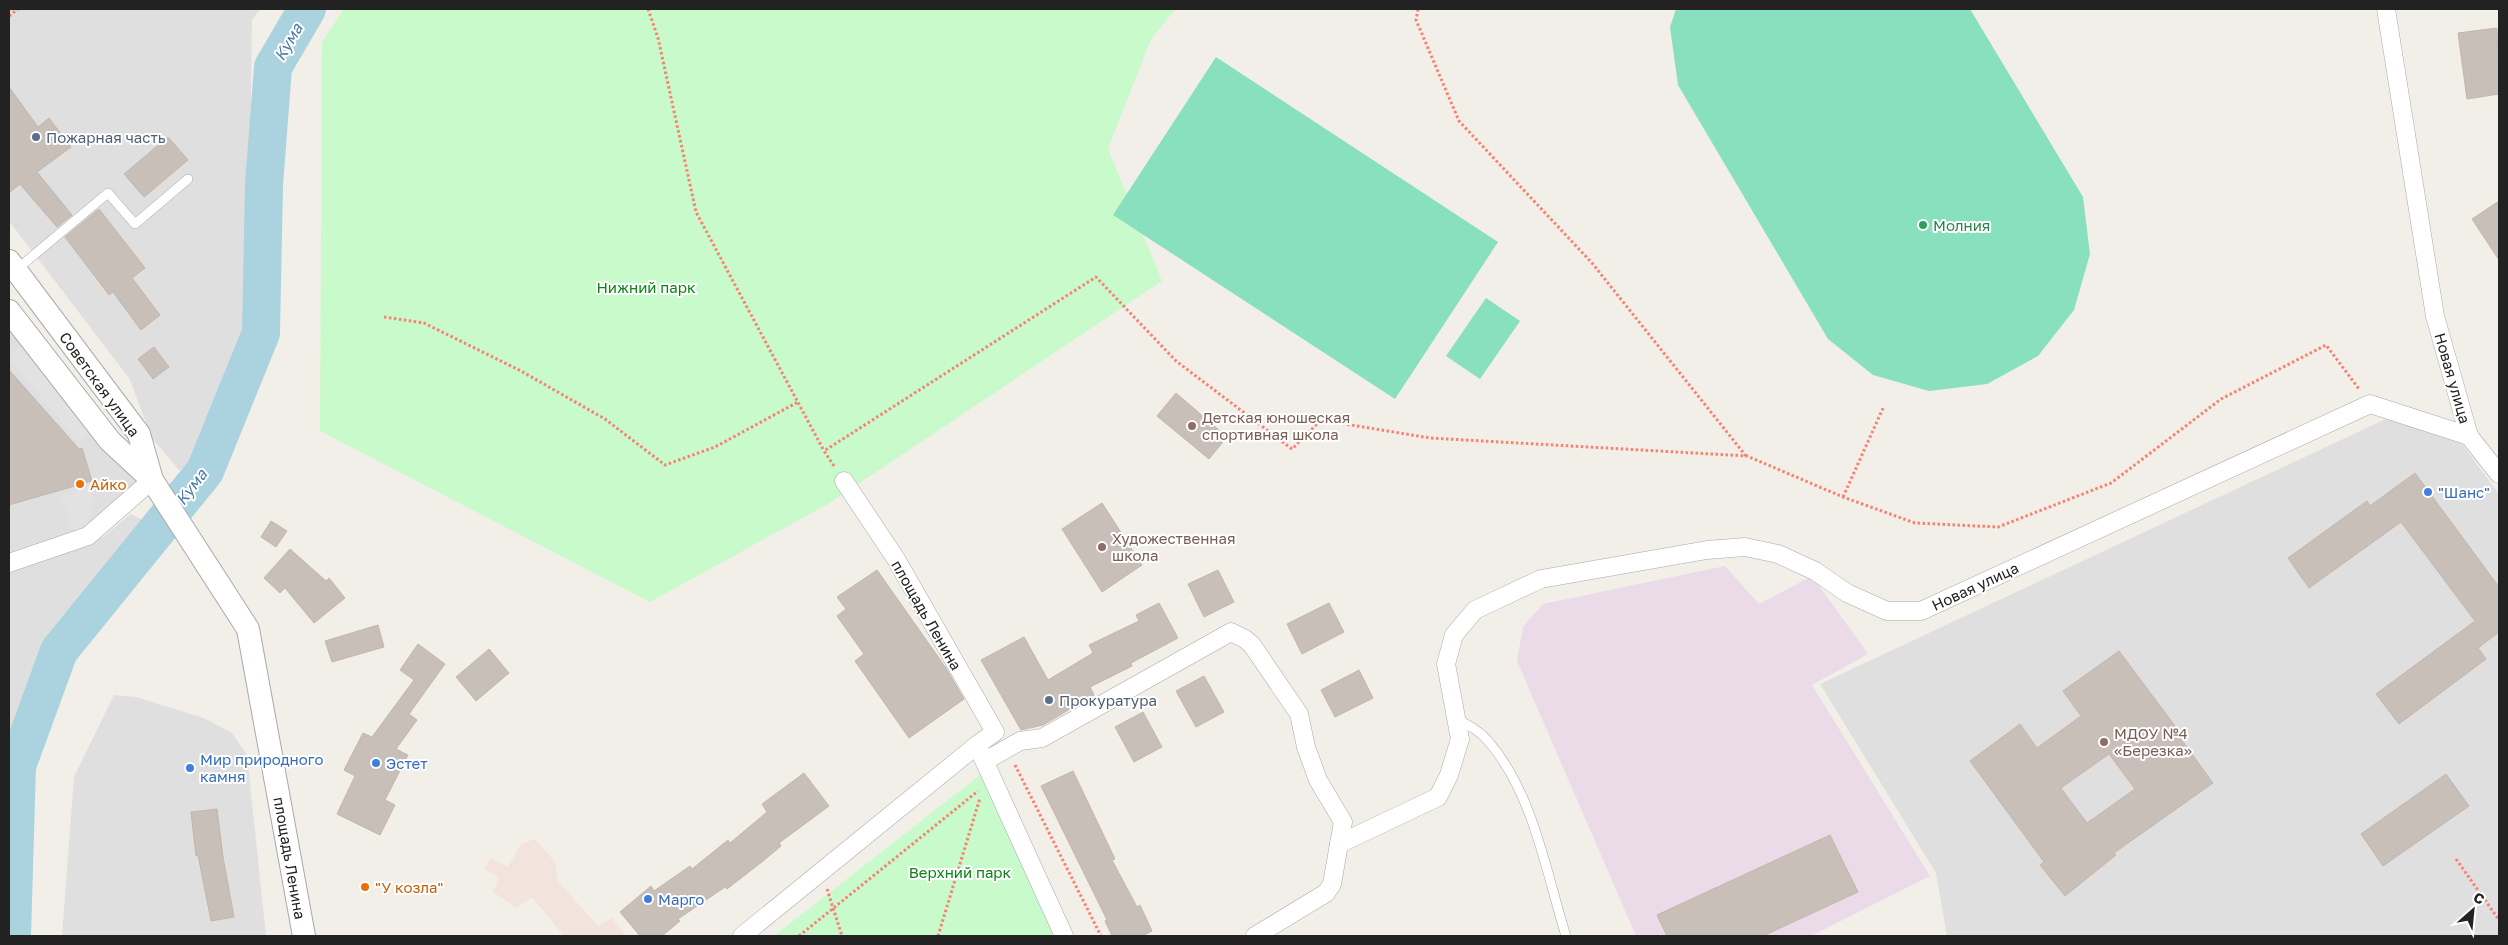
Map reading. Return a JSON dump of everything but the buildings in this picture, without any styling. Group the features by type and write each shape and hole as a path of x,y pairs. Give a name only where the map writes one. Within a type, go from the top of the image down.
{"street":[{"name":"Новая улица","path":"2386,9 2435,316 2469,436"},
{"name":"Советская улица","path":"12,266 139,434 152,480"},
{"name":"Советская улица","path":"9,311 110,441 152,480"},
{"name":"Новая улица","path":"1339,844 1438,797 1449,775 1460,739 1446,664 1454,634 1475,610 1541,579 1707,550 1744,547 1778,554 1815,571 1847,593 1887,611 1921,611 2370,404 2469,436"},
{"path":"2469,436 2499,474"},
{"path":"9,563 88,536 152,480"},
{"name":"площадь Ленина","path":"152,480 248,629 304,936"},
{"name":"площадь Ленина","path":"742,936 821,872 985,761 995,732 896,559 844,481"},
{"path":"1064,936 985,761 1020,741 1042,738 1232,632 1252,645 1299,714 1306,746 1318,780 1343,822 1334,874 1326,893 1255,936"}],"lane":[{"path":"12,266 108,193 135,224 188,180"},
{"path":"1457,719 1476,730 1488,740 1503,760 1518,788 1532,822 1566,936"}],"path":[{"path":"9,16 18,9"},
{"path":"648,9 658,38 696,212 824,451 844,481"},
{"path":"1418,9 1416,20 1459,121 1592,263 1747,456"},
{"path":"824,451 1096,277 1176,361 1292,449 1321,420 1430,438 1747,456 1843,497 1915,523 1998,527 2111,483 2221,399 2326,345 2370,404"},
{"path":"384,317 424,323 521,371 605,419 665,465 715,447 798,402"},
{"path":"1843,497 1884,406"},
{"path":"985,761 1014,762 1101,936"},
{"path":"798,936 833,910 984,787 938,936"},
{"path":"2456,859 2499,920"},
{"path":"821,872 842,936"}],"shaded area":[{"path":"9,9 260,9 252,20 251,336 197,462 179,470 152,438 129,378 9,221"},
{"path":"9,316 148,481 86,533 9,559"},
{"path":"22,344 93,431 78,443 9,358 9,354"},
{"path":"2390,417 2459,440 2499,494 2499,936 1947,936 1936,873 1820,684"},
{"path":"96,483 88,530 74,535 61,495"},
{"path":"131,514 145,521 145,532 130,556 53,645 9,743 9,570 103,537"},
{"path":"1725,566 1759,604 1812,576 1868,654 1812,685 1930,876 1811,936 1636,936 1517,661 1523,627 1543,604"},
{"path":"114,695 136,697 204,718 232,733 247,755 266,936 62,936 74,777"},
{"path":"535,839 555,862 558,881 598,926 612,918 626,936 564,936 532,897 517,908 493,892 499,877 484,869 491,858 508,867 521,844"}],"green space":[{"name":"Нижний парк","path":"344,9 1176,9 1151,39 1108,149 1162,281 828,504 650,602 320,431 322,42"},
{"name":"Молния","path":"1676,9 1970,9 2083,197 2090,254 2074,310 2038,356 1987,384 1929,391 1873,375 1828,339 1678,85 1670,27"},
{"path":"1216,57 1498,242 1395,399 1113,215"},
{"path":"1486,298 1520,321 1480,379 1446,356"},
{"name":"Верхний парк","path":"985,771 1060,936 774,936"}],"waterway":[{"name":"Кума","path":"12,936 17,766 59,651 205,471 261,333 264,185 273,67 307,9"}],"place":[{"name":"Пожарная часть","path":"36,137"},
{"name":"Молния","path":"1923,225"},
{"name":"Детская юношеская спортивная школа","path":"1192,426"},
{"name":"Айко","path":"80,484"},
{"name":"\"Шанс\"","path":"2428,492"},
{"name":"Художественная школа","path":"1102,547"},
{"name":"Прокуратура","path":"1049,700"},
{"name":"МДОУ №4 «Березка»","path":"2104,742"},
{"name":"Эстет","path":"376,763"},
{"name":"Мир природного камня","path":"190,768"},
{"name":"\"У козла\"","path":"365,887"},
{"name":"Марго","path":"648,899"}]}
